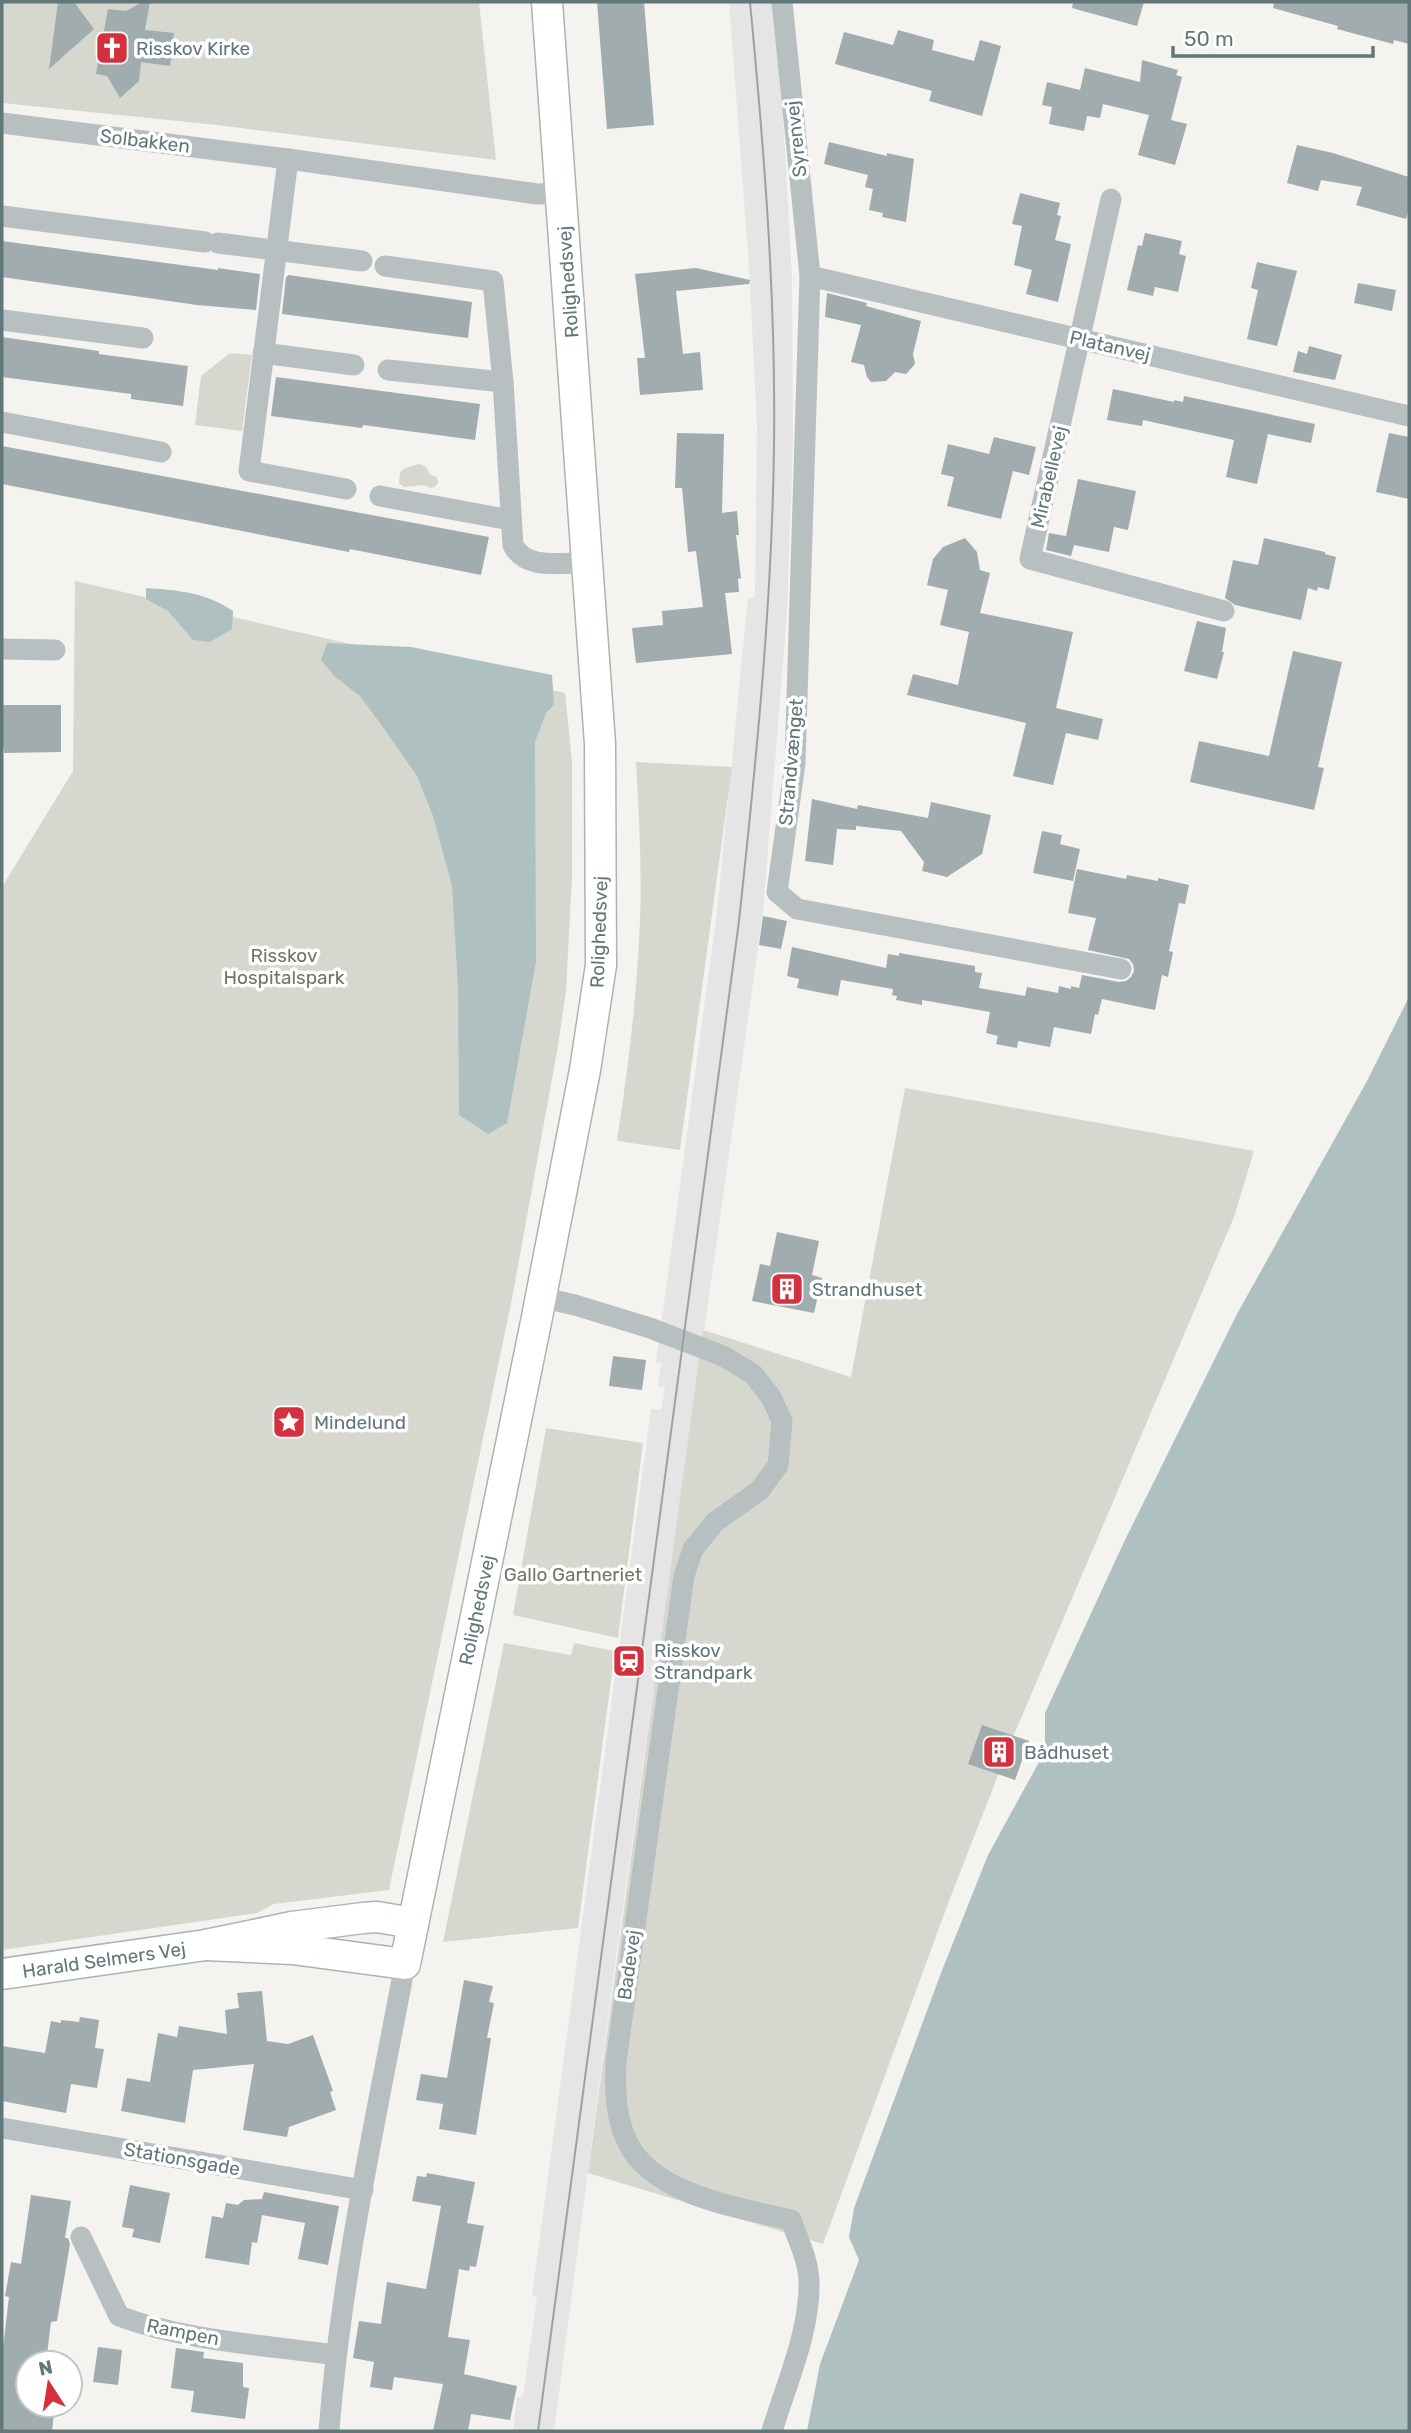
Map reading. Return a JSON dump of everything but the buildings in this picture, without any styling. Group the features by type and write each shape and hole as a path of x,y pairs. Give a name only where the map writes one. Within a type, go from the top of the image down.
{"street":[{"name":"Rolighedsvej","path":"405,1964 585,1070 601,965 600,744 547,2"},
{"name":"Syrenvej","path":"782,2 810,276"},
{"name":"Solbakken","path":"2,123 537,194 561,193"},
{"path":"288,159 249,471 346,489"},
{"name":"Mirabellevej","path":"1111,199 1030,559 1224,611"},
{"path":"2,216 362,261"},
{"path":"385,266 493,281 503,383 513,545 524,559 534,562 587,562"},
{"name":"Platanvej","path":"810,276 1409,416"},
{"name":"Strandvænget","path":"810,276 795,763 777,892 797,909 1121,969"},
{"path":"2,320 143,338"},
{"path":"263,353 354,365"},
{"path":"388,370 503,383"},
{"path":"2,422 161,452"},
{"path":"380,496 510,520"},
{"path":"2,649 55,650"},
{"name":"Badevej","path":"540,1297 638,1324 723,1356 753,1374 771,1397 782,1422 778,1465 760,1490 715,1522 693,1549 684,1576 615,2062 619,2120 627,2143 642,2163 675,2187 710,2201 791,2220 806,2262 809,2282 806,2322 772,2431"},
{"name":"Harald Selmers Vej","path":"2,1974 206,1945 292,1927 363,1918 377,1917 413,1923"},
{"name":"Harald Selmers Vej","path":"206,1945 292,1949 405,1964"},
{"path":"329,2431 335,2355 405,1964"},
{"name":"Stationsgade","path":"2,2128 363,2189"},
{"name":"Rampen","path":"81,2237 119,2316 136,2323 211,2338 335,2355"}],"shaded area":[{"path":"729,2 772,2 783,116 792,278 793,440 787,611 763,912 615,1964 554,2431 513,2431 517,2397 523,2397 537,2297 532,2296 651,1409 661,1410 665,1387 658,1386 661,1363 656,1363 717,912 748,598 755,597 757,426 749,266"},
{"path":"146,588 192,594 213,600 233,611 232,629 210,642 193,640 168,611 146,599"},
{"path":"327,643 411,647 552,675 554,705 546,713 535,742 536,962 507,1123 488,1134 459,1115 458,988 452,886 433,816 417,776 385,730 360,696 334,676 321,660"},
{"path":"1409,997 1409,2431 807,2431 820,2364 859,2260 849,2237 854,2208 988,1855 1045,1751 1045,1713 1124,1542 1237,1314 1367,1081"}],"green space":[{"path":"2,2 479,2 496,160 217,125 2,103"},
{"path":"230,353 252,355 242,431 195,425 201,376"},
{"path":"419,464 437,477 438,483 435,487 404,487 399,483 400,472"},
{"name":"Risskov Hospitalspark","path":"75,581 565,693 572,761 572,877 566,991 512,1299 389,1890 274,1904 257,1913 2,1950 2,887 73,771"},
{"path":"636,762 732,767 680,1150 617,1141 638,964 640,850"},
{"name":"Risskov Strandpark","path":"905,1088 1254,1151 1234,1217 1011,1742 949,1901 823,2244 588,2173 703,1330 851,1377"},
{"name":"Gallo Gartneriet","path":"546,1428 643,1443 618,1638 513,1615"},
{"path":"504,1643 571,1655 574,1643 615,1651 578,1928 443,1942"}],"tram line":[{"path":"538,2431 739,921 757,743 773,506 774,390 768,224 750,2"}],"place":[{"name":"Risskov Kirke","path":"112,48"},
{"name":"Strandhuset","path":"787,1289"},
{"name":"Mindelund","path":"289,1422"},
{"name":"Risskov Strandpark","path":"629,1661"},
{"name":"Bådhuset","path":"999,1752"}]}
